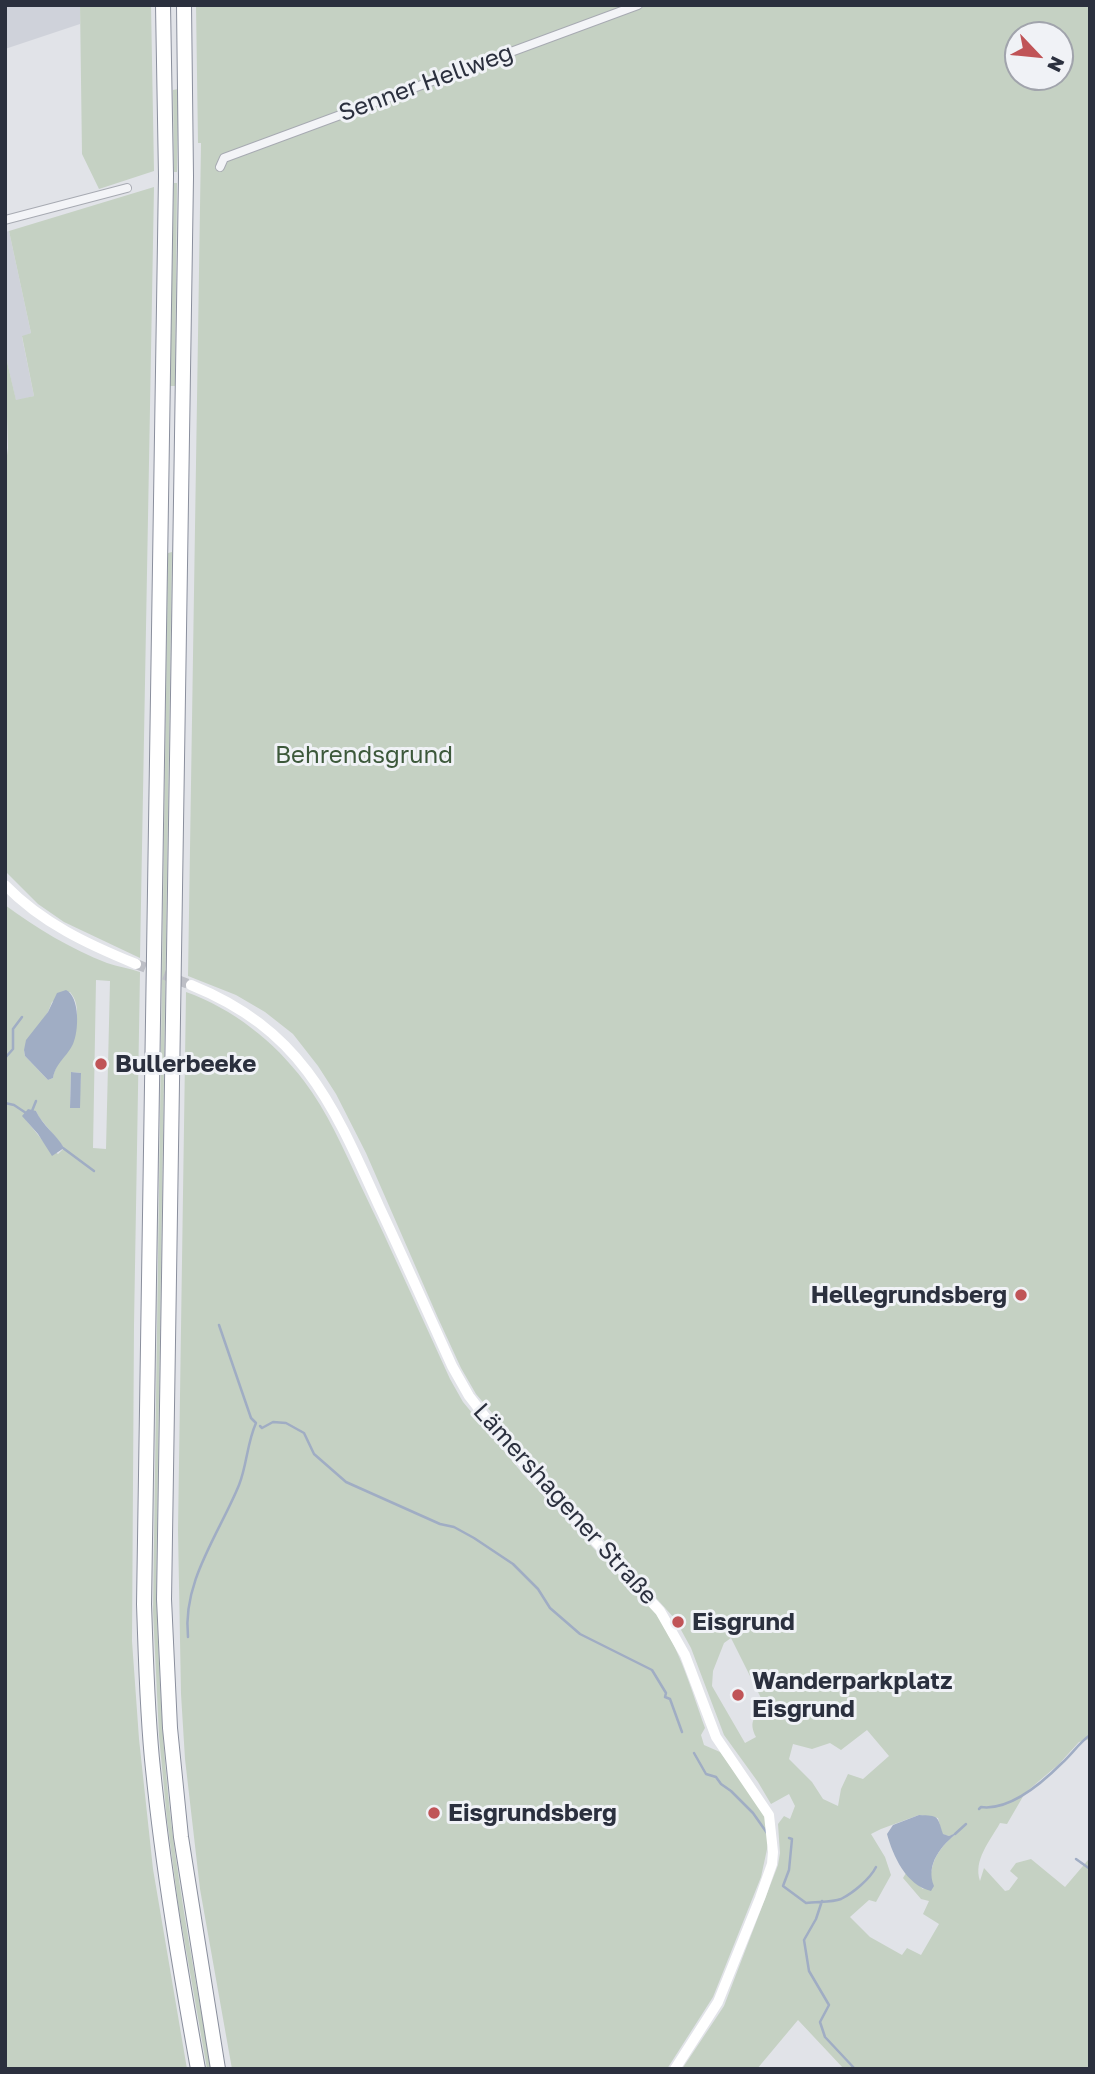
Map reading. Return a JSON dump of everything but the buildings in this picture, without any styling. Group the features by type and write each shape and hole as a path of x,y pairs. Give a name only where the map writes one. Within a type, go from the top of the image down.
{"highway":[{"path":"163,5 166,176 144,1507 145,1642 154,1776 167,1884 198,2069"},
{"path":"184,5 186,177 164,1535 167,1665 174,1772 187,1879 218,2069"}],"main road":[{"path":"5,885 32,909 67,933 135,964"},
{"name":"Lämershagener Straße","path":"191,985 232,1005 262,1025 286,1046 313,1076 356,1154 452,1366 469,1396 522,1462 660,1611 685,1655 716,1737 769,1815 774,1852 760,1898 718,2002 675,2069"}],"street":[{"name":"Senner Hellweg","path":"220,167 224,158 255,145 389,99 638,5"},
{"path":"5,220 127,188"}],"shaded area":[{"path":"5,5 80,5 80,24 5,49"},
{"path":"9,231 31,333 22,337 34,396 16,401 5,353 5,232"}],"green space":[{"path":"80,5 151,5 154,171 99,189 82,154"},
{"name":"Behrendsgrund","path":"196,5 1090,5 1090,1739 1079,1742 1059,1764 1025,1793 1007,1824 1000,1823 984,1851 978,1873 980,1881 984,1868 1005,1891 1009,1890 1018,1878 1010,1871 1016,1863 1031,1859 1065,1887 1090,1860 1090,2069 844,2069 798,2020 757,2069 682,2069 724,2006 778,1865 778,1824 784,1816 790,1819 795,1806 789,1794 771,1804 724,1735 691,1648 675,1619 535,1464 476,1394 438,1318 366,1153 336,1094 318,1066 293,1034 265,1012 236,995 188,976 201,143 198,143","holes":["731,1638 764,1704 753,1723 756,1737 745,1743 712,1686 713,1671 724,1643","867,1730 889,1756 863,1779 848,1774 841,1789 838,1806 823,1799 812,1782 789,1759 793,1744 812,1749 830,1743 841,1750","919,1815 938,1818 942,1834 955,1834 938,1853 923,1889 906,1873 903,1878 921,1899 929,1901 923,1914 939,1924 921,1955 907,1948 902,1955 870,1937 850,1917 869,1900 876,1902 891,1875 885,1857 871,1834"]},
{"path":"178,89 177,172 174,172 173,90"},
{"path":"174,183 177,183 175,386 170,386"},
{"path":"154,187 140,958 64,922 38,904 5,871 5,470 8,448 5,353 16,400 34,396 22,336 31,333 9,231"},
{"path":"172,552 156,1592 163,1735 171,1821 211,2069 207,2069 179,1910 167,1820 159,1736 153,1611 168,553"},
{"path":"5,905 41,930 80,951 107,963 140,972 132,1641 153,1869 187,2069 5,2069","holes":["96,980 110,981 106,1149 93,1148","70,992 76,1002 77,1012 75,1024 53,1078 48,1080 25,1056 24,1050 52,1002","71,1072 81,1073 79,1108 70,1108","36,1111 64,1148 58,1154 26,1120"]},
{"path":"186,992 220,1007 266,1040 292,1066 312,1093 341,1144 463,1402 523,1474 656,1614 672,1641 690,1684 705,1728 701,1735 704,1745 720,1752 765,1818 769,1840 761,1877 713,1997 667,2069 232,2069 200,1889 185,1759 181,1694 178,1530"}],"water":[{"path":"66,990 71,994 76,1007 75,1038 53,1078 48,1080 25,1056 26,1040 48,1012 57,993"},
{"path":"71,1072 81,1073 80,1108 70,1108"},
{"path":"28,1109 36,1111 64,1148 52,1156 22,1116"},
{"path":"919,1815 936,1818 943,1834 949,1836 958,1832 946,1843 933,1863 934,1886 931,1891 914,1883 908,1876 897,1860 887,1834 893,1825"}],"waterway":[{"path":"5,1058 13,1049 13,1029 22,1017"},
{"path":"32,1111 36,1101"},
{"name":"Bullerbeeke","path":"5,1103 26,1113"},
{"name":"Bullerbeeke","path":"63,1148 94,1171"},
{"path":"188,1637 188,1617 196,1578 239,1485 256,1423 251,1418 219,1325"},
{"name":"Bullerbeeke","path":"260,1426 262,1428 273,1422 286,1423 304,1433 314,1454 346,1482 440,1524 454,1527 513,1564 538,1589 550,1608 580,1634 652,1670 666,1693 665,1697 670,1699 682,1732"},
{"name":"Bullerbeeke","path":"979,1809 1003,1805 1025,1794 1054,1771 1090,1735"},
{"name":"Bullerbeeke","path":"694,1753 706,1774 716,1777 731,1791 753,1813 767,1833"},
{"name":"Bullerbeeke","path":"955,1834 966,1824"},
{"name":"Bullerbeeke","path":"789,1838 792,1839 789,1870 783,1886 806,1903 841,1899 861,1885 876,1867"},
{"name":"Bullerbeeke","path":"1076,1859 1090,1869"},
{"name":"Bullerbeeke","path":"822,1901 804,1940 809,1971 829,2005 820,2022 825,2037 855,2069"}],"tunnel":[{"path":"136,964 191,985"}],"place":[{"name":"Bullerbeeke","path":"101,1064"},
{"name":"Hellegrundsberg","path":"1021,1295"},
{"name":"Eisgrund","path":"678,1622"},
{"name":"Wanderparkplatz Eisgrund","path":"738,1695"},
{"name":"Eisgrundsberg","path":"434,1813"}]}
